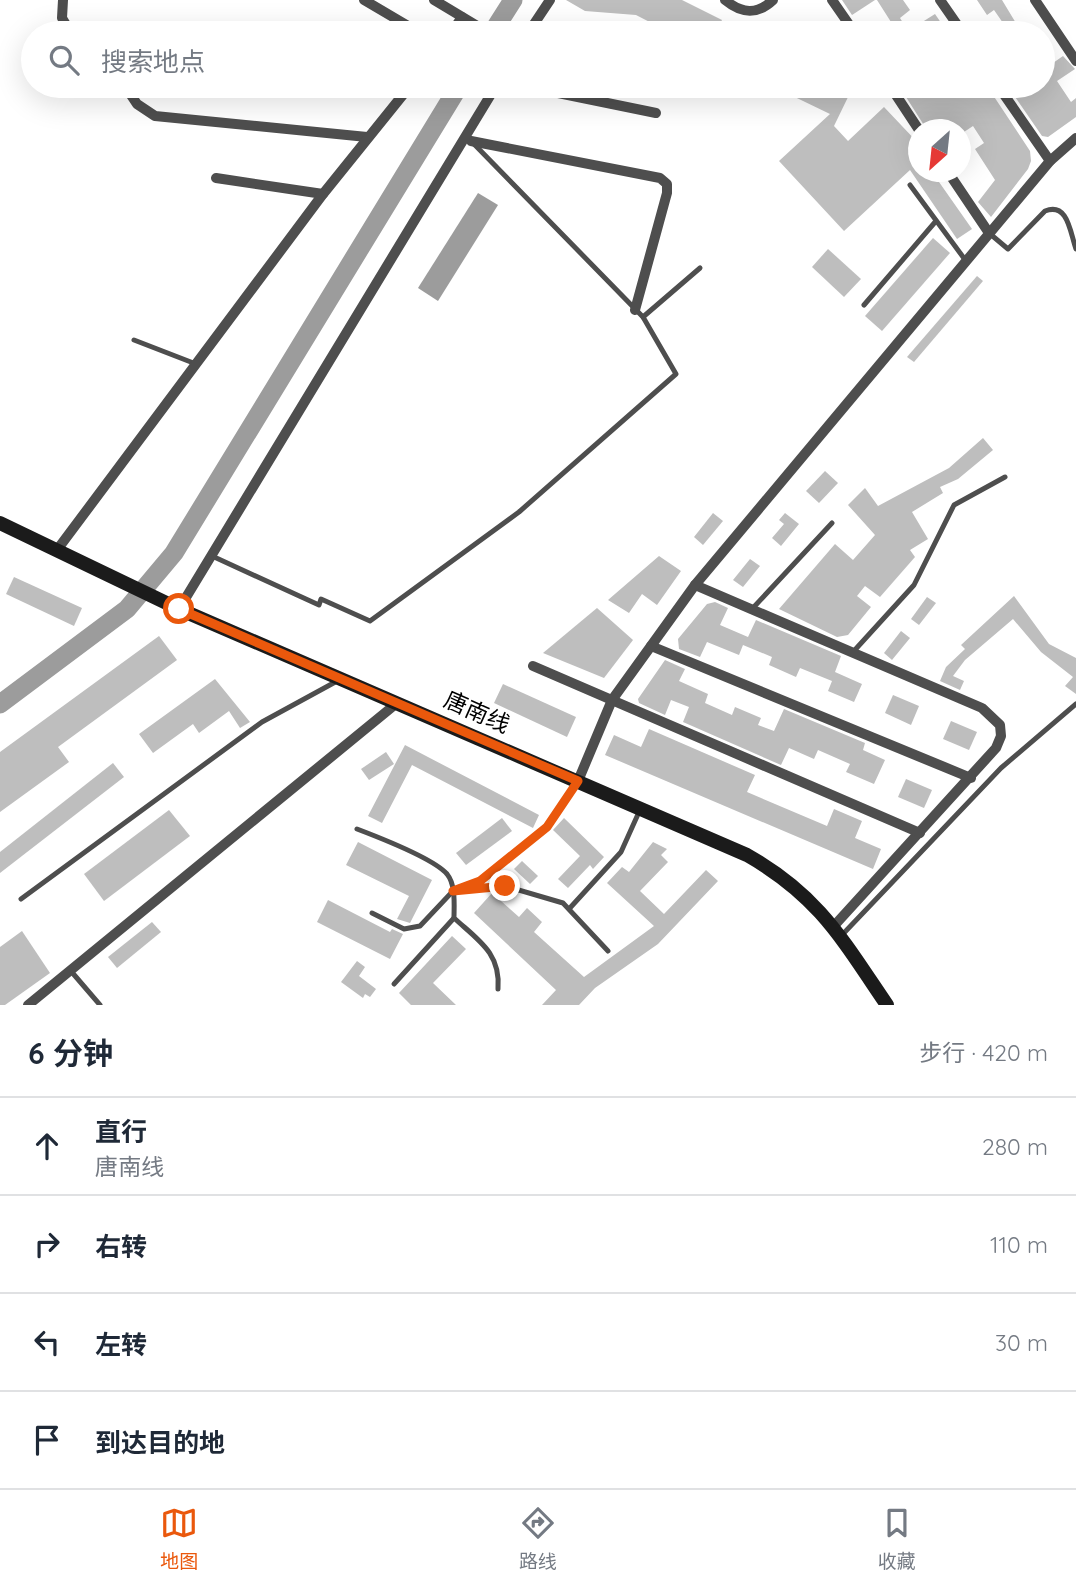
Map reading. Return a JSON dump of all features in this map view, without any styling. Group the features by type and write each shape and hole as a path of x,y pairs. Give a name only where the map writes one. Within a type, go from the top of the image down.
{"street":[{"path":"63,0 64,21"},
{"path":"364,0 400,21"},
{"path":"434,0 469,21"},
{"path":"536,21 550,0"},
{"path":"725,0 738,9 750,12 761,9 773,0"},
{"path":"832,0 847,21"},
{"path":"940,0 955,21"},
{"path":"1035,0 1049,21"},
{"path":"459,21 462,17"},
{"path":"1055,30 1076,61"},
{"path":"134,98 145,112 155,116 367,137"},
{"path":"57,550 323,194 400,98"},
{"path":"176,607 212,555 468,139 490,98"},
{"path":"583,98 656,113"},
{"path":"898,98 912,119"},
{"path":"1006,98 1050,161"},
{"path":"578,781 612,700 695,585 1050,161 1076,138"},
{"path":"468,139 660,178 667,184 639,314"},
{"path":"216,178 323,194"},
{"path":"955,182 989,233"},
{"name":"唐南线","path":"0,523 176,607 578,781 771,869 812,901 887,1005"},
{"path":"695,585 993,715 1000,725 1001,736 996,748 836,932"},
{"path":"651,646 971,778"},
{"path":"533,666 920,833"},
{"path":"28,1005 397,702"}],"lane":[{"path":"212,555 319,604 321,599 370,621 519,512 676,374 639,314 468,139"},
{"path":"909,185 966,261"},
{"path":"989,233 1008,250 1045,211 1052,208 1061,211 1066,217 1076,249"},
{"path":"864,305 936,221"},
{"path":"639,314 700,268"},
{"path":"134,340 196,364"},
{"path":"853,652 914,585 954,505 1005,477"},
{"path":"752,609 832,523"},
{"path":"20,899 262,722 342,678"},
{"path":"836,932 1001,768 1076,704"},
{"path":"372,913 404,929 420,926 453,891 480,881 547,827 578,781"},
{"path":"569,908 621,852 640,809"},
{"path":"357,829 402,847 447,874 453,891 454,918 492,956 499,971 498,989"},
{"path":"453,891 505,886 563,903 608,951"},
{"path":"394,984 454,918"},
{"path":"70,970 100,1005"}],"shaded area":[{"path":"478,193 498,205 438,301 418,288"}],"building":[{"path":"566,0 682,0 722,20 648,21 636,15 585,11"},
{"path":"842,0 875,0 852,15"},
{"path":"877,0 903,0 910,10 900,18 902,21 890,21"},
{"path":"977,0 1002,0 1015,21 1002,21 994,10 987,15"},
{"path":"935,14 940,21 924,21"},
{"path":"1063,56 1075,69 1057,81 1071,102 1076,98 1076,117 1048,137 1042,136 1016,98 1055,98 1055,62"},
{"path":"797,98 848,98 834,126 848,141 884,107 908,132 908,172 844,231 779,161 830,114"},
{"path":"907,98 995,98 1030,151 1031,161 1028,169 991,217 978,202 995,180 975,149 984,143 973,126 971,127 971,119 920,119"},
{"path":"918,182 939,182 972,229 957,239"},
{"path":"933,238 950,253 882,331 865,316"},
{"path":"828,249 861,279 844,297 812,267"},
{"path":"977,276 983,281 914,362 907,357"},
{"path":"983,438 993,450 958,479 940,487 943,493 912,512 928,539 910,550 915,557 880,597 865,586 857,596 871,607 848,635 837,637 779,609 835,544 853,560 875,535 848,505 865,488 878,506 949,468"},
{"path":"825,471 838,483 819,503 806,491"},
{"path":"713,513 723,521 703,545 694,537"},
{"path":"785,513 799,524 781,546 772,538 784,524 779,520"},
{"path":"659,556 681,571 657,605 642,594 629,613 608,600"},
{"path":"750,559 760,566 743,587 733,580"},
{"path":"14,577 82,608 74,626 6,594"},
{"path":"1014,596 1049,644 1076,658 1076,694 1065,686 1073,677 1041,652 1013,619 965,660 953,676 964,681 960,690 940,681 946,667 965,649 961,645"},
{"path":"927,597 936,603 919,625 911,619"},
{"path":"715,602 728,608 720,625 748,637 756,620 841,656 835,672 862,684 854,702 828,691 832,681 800,668 796,677 769,665 772,657 743,645 739,655 707,642 700,657 679,649 678,639 707,604"},
{"path":"597,608 633,640 604,678 543,653"},
{"path":"901,631 910,638 892,660 884,653"},
{"path":"159,636 177,660 58,747 69,762 0,812 0,752"},
{"path":"665,660 685,669 679,681 708,694 705,703 732,715 735,707 761,718 758,725 774,731 784,709 865,743 863,750 885,760 874,784 846,772 850,764 818,750 814,759 789,748 781,765 683,722 689,707 671,700 665,715 639,703 638,699"},
{"path":"215,679 250,722 240,728 229,711 199,733 193,724 153,753 139,734"},
{"path":"503,684 576,717 567,737 494,703"},
{"path":"893,695 919,706 911,725 885,713"},
{"path":"951,721 977,732 969,750 943,739"},
{"path":"649,729 755,775 747,792 827,826 834,809 862,821 855,838 881,849 873,869 605,755 614,735 641,747"},
{"path":"405,745 539,815 533,828 412,765 382,823 368,816"},
{"path":"386,752 394,764 369,780 361,769"},
{"path":"113,763 124,777 0,873 0,852"},
{"path":"906,779 932,790 924,808 898,797"},
{"path":"169,810 190,836 104,901 84,874"},
{"path":"502,818 512,831 466,865 456,853"},
{"path":"564,818 604,857 593,869 590,865 568,888 558,879 580,856 553,830"},
{"path":"358,842 432,880 410,923 397,919 409,896 346,865"},
{"path":"653,842 667,849 661,855 668,862 640,891 664,914 706,870 718,881 658,944 595,988 579,1005 542,1005 556,990 474,913 492,893 519,917 527,908 542,922 534,932 584,977 654,926 607,883 622,867 629,872"},
{"path":"522,861 538,876 530,884 514,869"},
{"path":"328,900 390,932 392,929 403,934 390,959 317,922"},
{"path":"152,922 161,932 117,968 108,957"},
{"path":"22,931 50,973 5,1005 0,1005 0,947"},
{"path":"452,936 466,949 433,983 456,1005 411,1005 399,993"},
{"path":"357,961 365,967 359,976 376,989 370,997 365,994 363,998 341,982"}],"waterway":[{"path":"500,21 513,0"},
{"path":"0,704 127,609 174,553 452,98"}],"route":[{"path":"179,609 578,781 547,827 480,881 453,891 505,886"}]}
